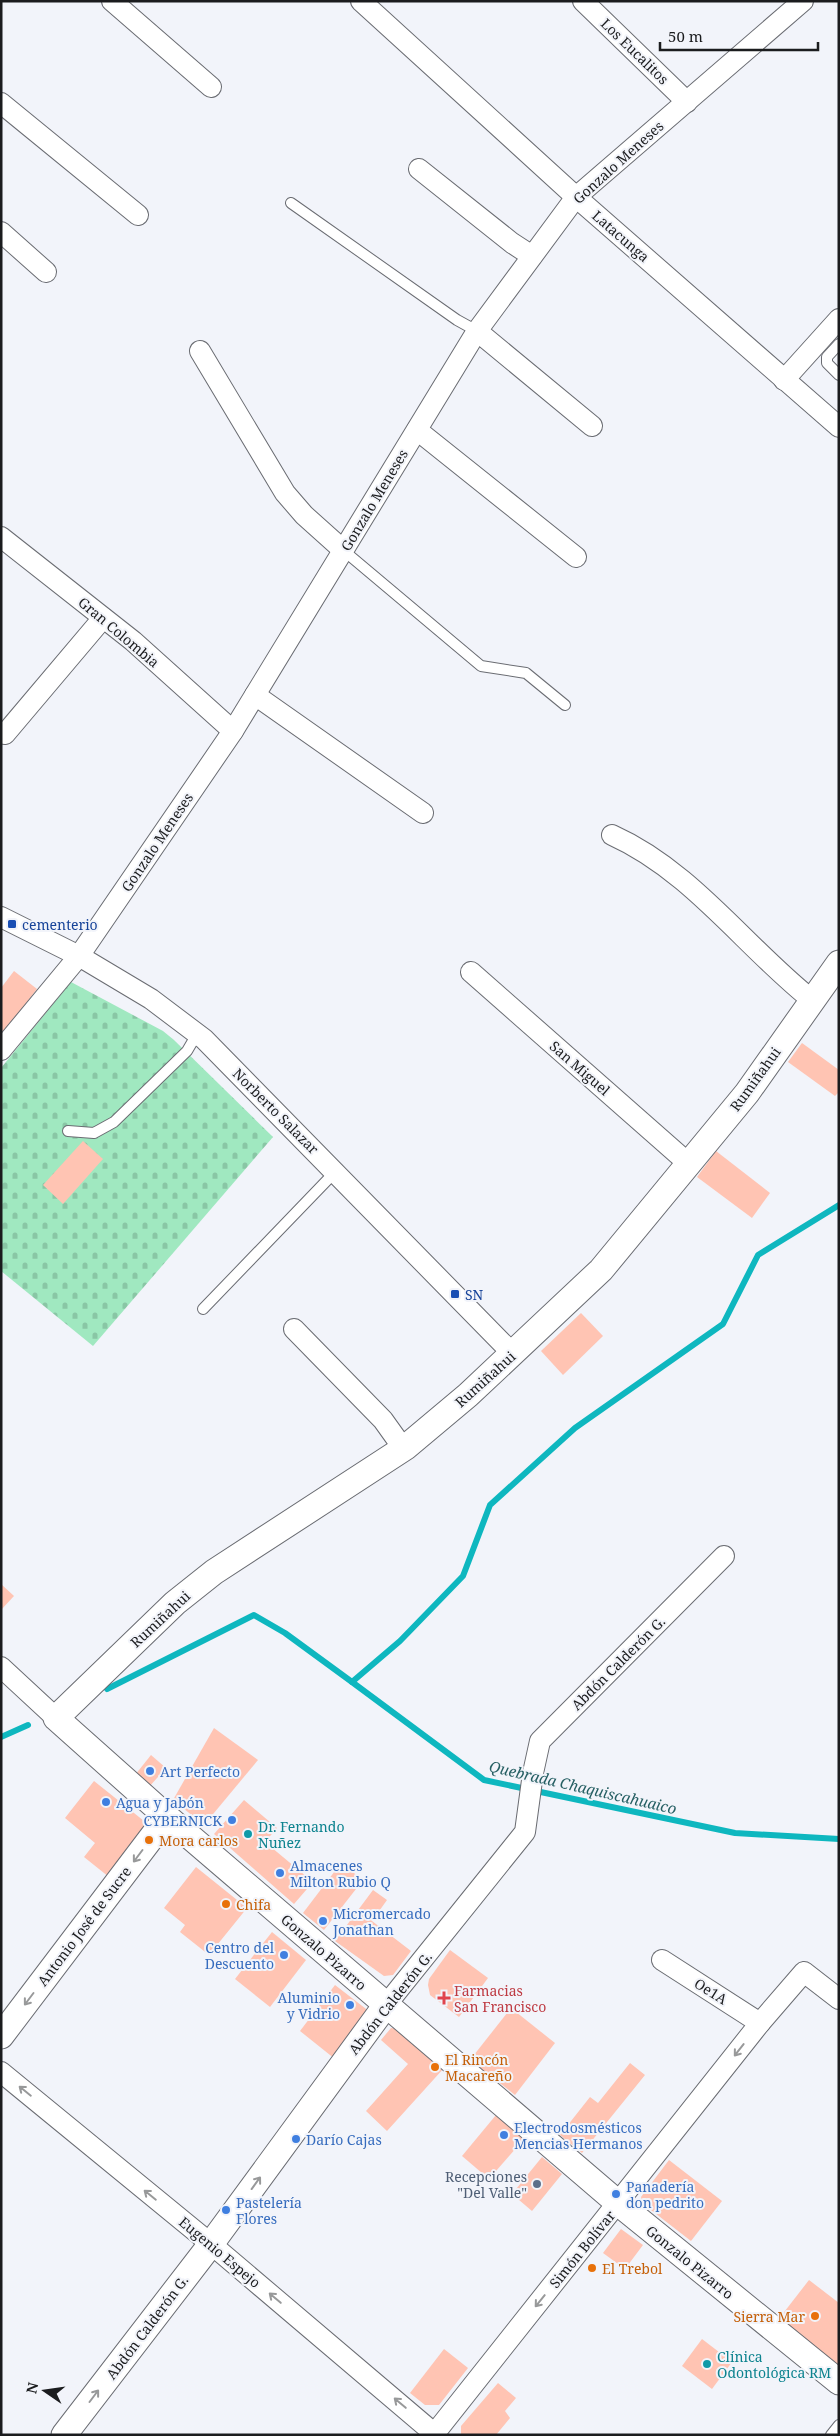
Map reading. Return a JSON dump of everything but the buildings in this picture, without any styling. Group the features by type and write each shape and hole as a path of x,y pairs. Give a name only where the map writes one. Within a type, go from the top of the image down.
{"street":[{"path":"112,1 211,87"},
{"name":"Latacunga","path":"361,1 576,196 784,380 839,426"},
{"name":"Los Eucalitos","path":"583,1 687,102"},
{"name":"Gonzalo Meneses","path":"1,1050 79,956 233,731 477,331 576,196 803,1"},
{"path":"1,104 138,215"},
{"path":"419,169 532,256"},
{"path":"1,232 46,272"},
{"path":"784,380 838,329"},
{"path":"477,331 592,426"},
{"path":"200,351 285,493 304,515 343,550"},
{"path":"417,430 576,557"},
{"name":"Gran Colombia","path":"1,537 133,641 233,731"},
{"path":"5,734 103,618"},
{"path":"255,695 423,812"},
{"path":"612,835 629,842 667,867 783,977 812,1000"},
{"name":"Norberto Salazar","path":"1,916 79,956 151,999 198,1034 336,1171 513,1354"},
{"name":"Rumiñahui","path":"56,1718 175,1603 214,1572 403,1448 468,1395 602,1270 747,1093 839,963"},
{"name":"San Miguel","path":"471,972 688,1164"},
{"path":"294,1328 383,1420 403,1448"},
{"name":"Abdón Calderón G.","path":"64,2435 210,2244 386,2005 525,1832 533,1772 540,1741 724,1556"},
{"name":"Gonzalo Pizarro","path":"1,1667 167,1817 618,2204 839,2382"},
{"name":"Antonio José de Sucre","path":"1,2036 167,1817"},
{"name":"Oe1A","path":"662,1960 760,2023"},
{"name":"Simón Bolívar","path":"436,2434 760,2023 804,1972 839,1999"},
{"name":"Eugenio Espejo","path":"1,2072 436,2434"}],"lane":[{"path":"291,203 457,320 477,331"},
{"path":"838,329 827,357 827,363 839,375"},
{"path":"343,550 482,666 526,673 565,705"},
{"path":"68,1131 94,1133 114,1122 187,1051 198,1034"},
{"path":"203,1308 336,1171"},
{"path":"831,2435 839,2425"}],"green space":[{"path":"71,982 163,1031 273,1137 93,1346 1,1271 1,1068"}],"waterway":[{"path":"107,1689 254,1615 285,1633 352,1682 400,1641 463,1576 490,1505 575,1428 723,1324 758,1255 839,1205"},
{"name":"Quebrada Chaquiscahuaico","path":"352,1682 484,1780 735,1833 839,1839"},
{"path":"1,1737 28,1725"}],"place":[{"name":"cementerio","path":"12,924"},
{"name":"SN","path":"455,1294"},
{"name":"Art Perfecto","path":"150,1771"},
{"name":"Agua y Jabón","path":"106,1802"},
{"name":"CYBERNICK","path":"232,1820"},
{"name":"Dr. Fernando Nuñez","path":"248,1834"},
{"name":"Mora carlos","path":"149,1840"},
{"name":"Almacenes Milton Rubio Q","path":"280,1873"},
{"name":"Chifa","path":"226,1904"},
{"name":"Micromercado Jonathan","path":"323,1921"},
{"name":"Centro del Descuento","path":"284,1955"},
{"name":"Farmacias San Francisco","path":"444,1998"},
{"name":"Aluminio y Vidrio","path":"350,2005"},
{"name":"El Rincón Macareño","path":"435,2067"},
{"name":"Electrodosmésticos Mencias Hermanos","path":"504,2135"},
{"name":"Darío Cajas","path":"296,2139"},
{"name":"Recepciones \"Del Valle\"","path":"537,2184"},
{"name":"Panadería don pedrito","path":"616,2194"},
{"name":"Pastelería Flores","path":"226,2210"},
{"name":"El Trebol","path":"592,2268"},
{"name":"Sierra Mar","path":"815,2316"},
{"name":"Clínica Odontológica RM","path":"707,2364"}]}
